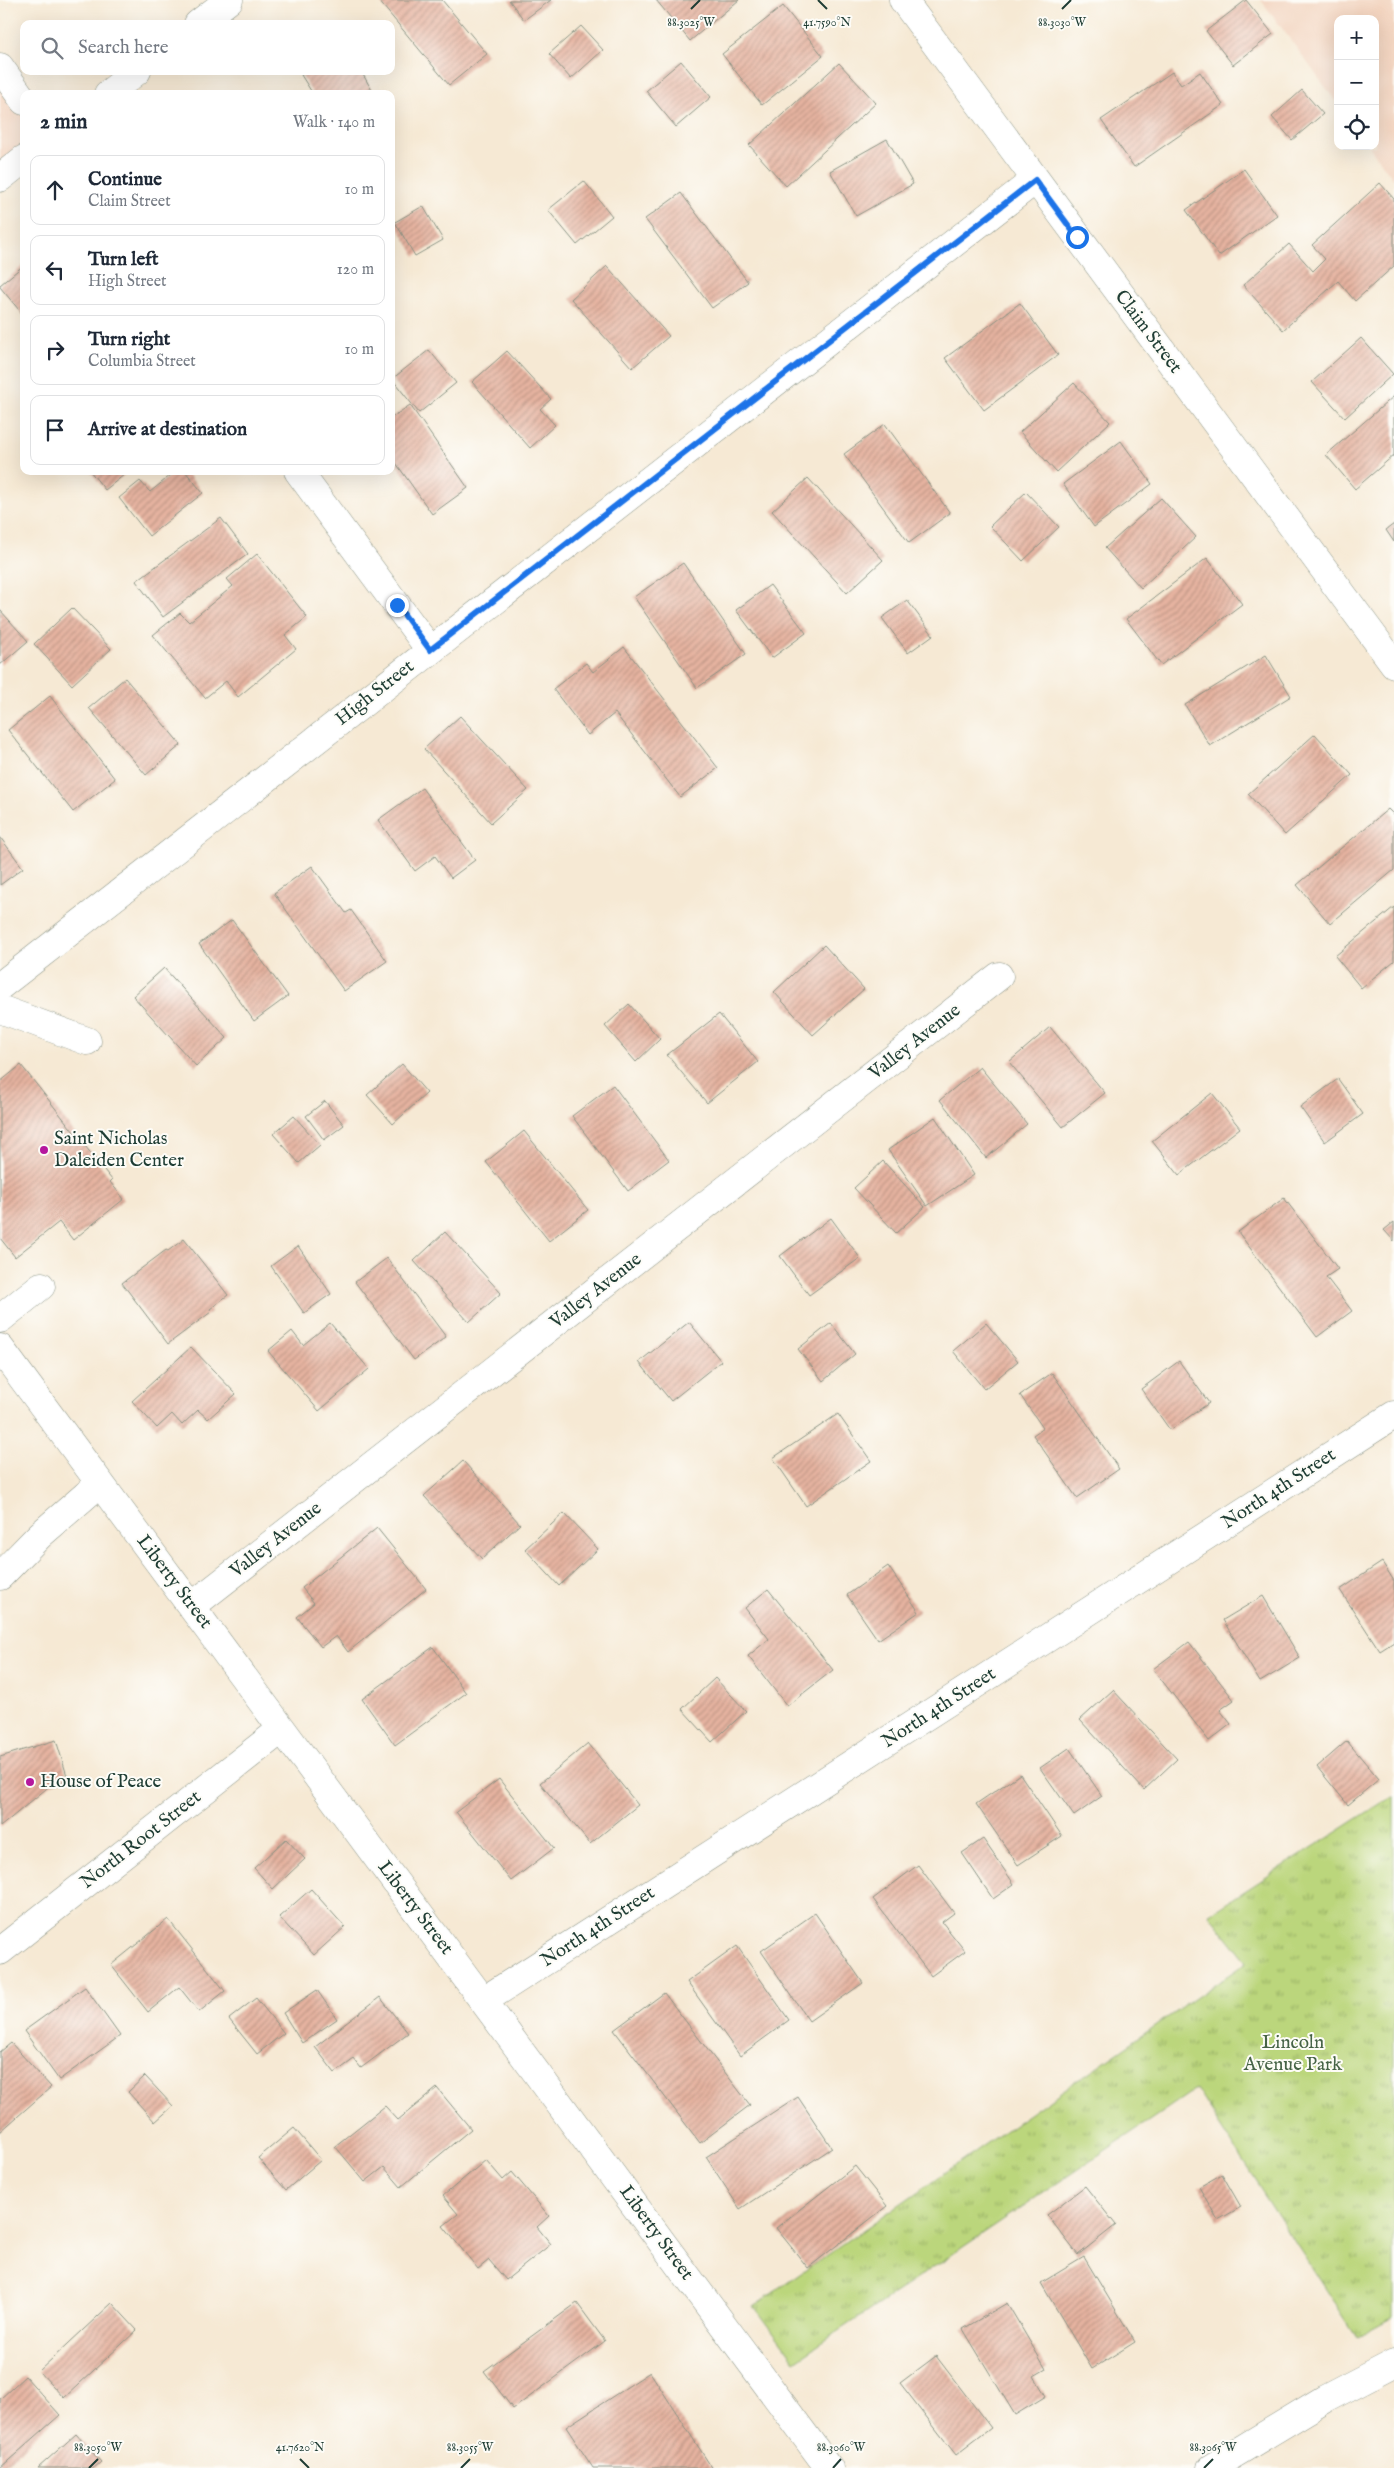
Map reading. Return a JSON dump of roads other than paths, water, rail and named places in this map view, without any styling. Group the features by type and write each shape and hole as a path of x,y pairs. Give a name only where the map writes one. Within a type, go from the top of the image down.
{"street":[{"path":"203,20 229,0"},
{"name":"Claim Street","path":"903,0 1394,664"},
{"path":"0,68 20,96"},
{"path":"113,90 132,75"},
{"path":"0,178 20,162"},
{"name":"High Street","path":"0,986 1035,180"},
{"path":"301,475 430,650"},
{"name":"Valley Avenue","path":"192,1606 999,976"},
{"path":"0,1009 87,1041"},
{"path":"0,1319 41,1286"},
{"name":"Liberty Street","path":"0,1348 829,2468"},
{"name":"North 4th Street","path":"483,2001 1394,1415"},
{"path":"0,1576 40,1535 100,1483"},
{"name":"North Root Street","path":"0,1951 282,1729"},
{"path":"1211,2468 1308,2409 1394,2363"}],"place":[{"name":"Saint Nicholas Daleiden Center","path":"44,1150"},
{"name":"House of Peace","path":"30,1782"}],"park label":[{"name":"Lincoln Avenue Park","path":"1293,2054"}]}
